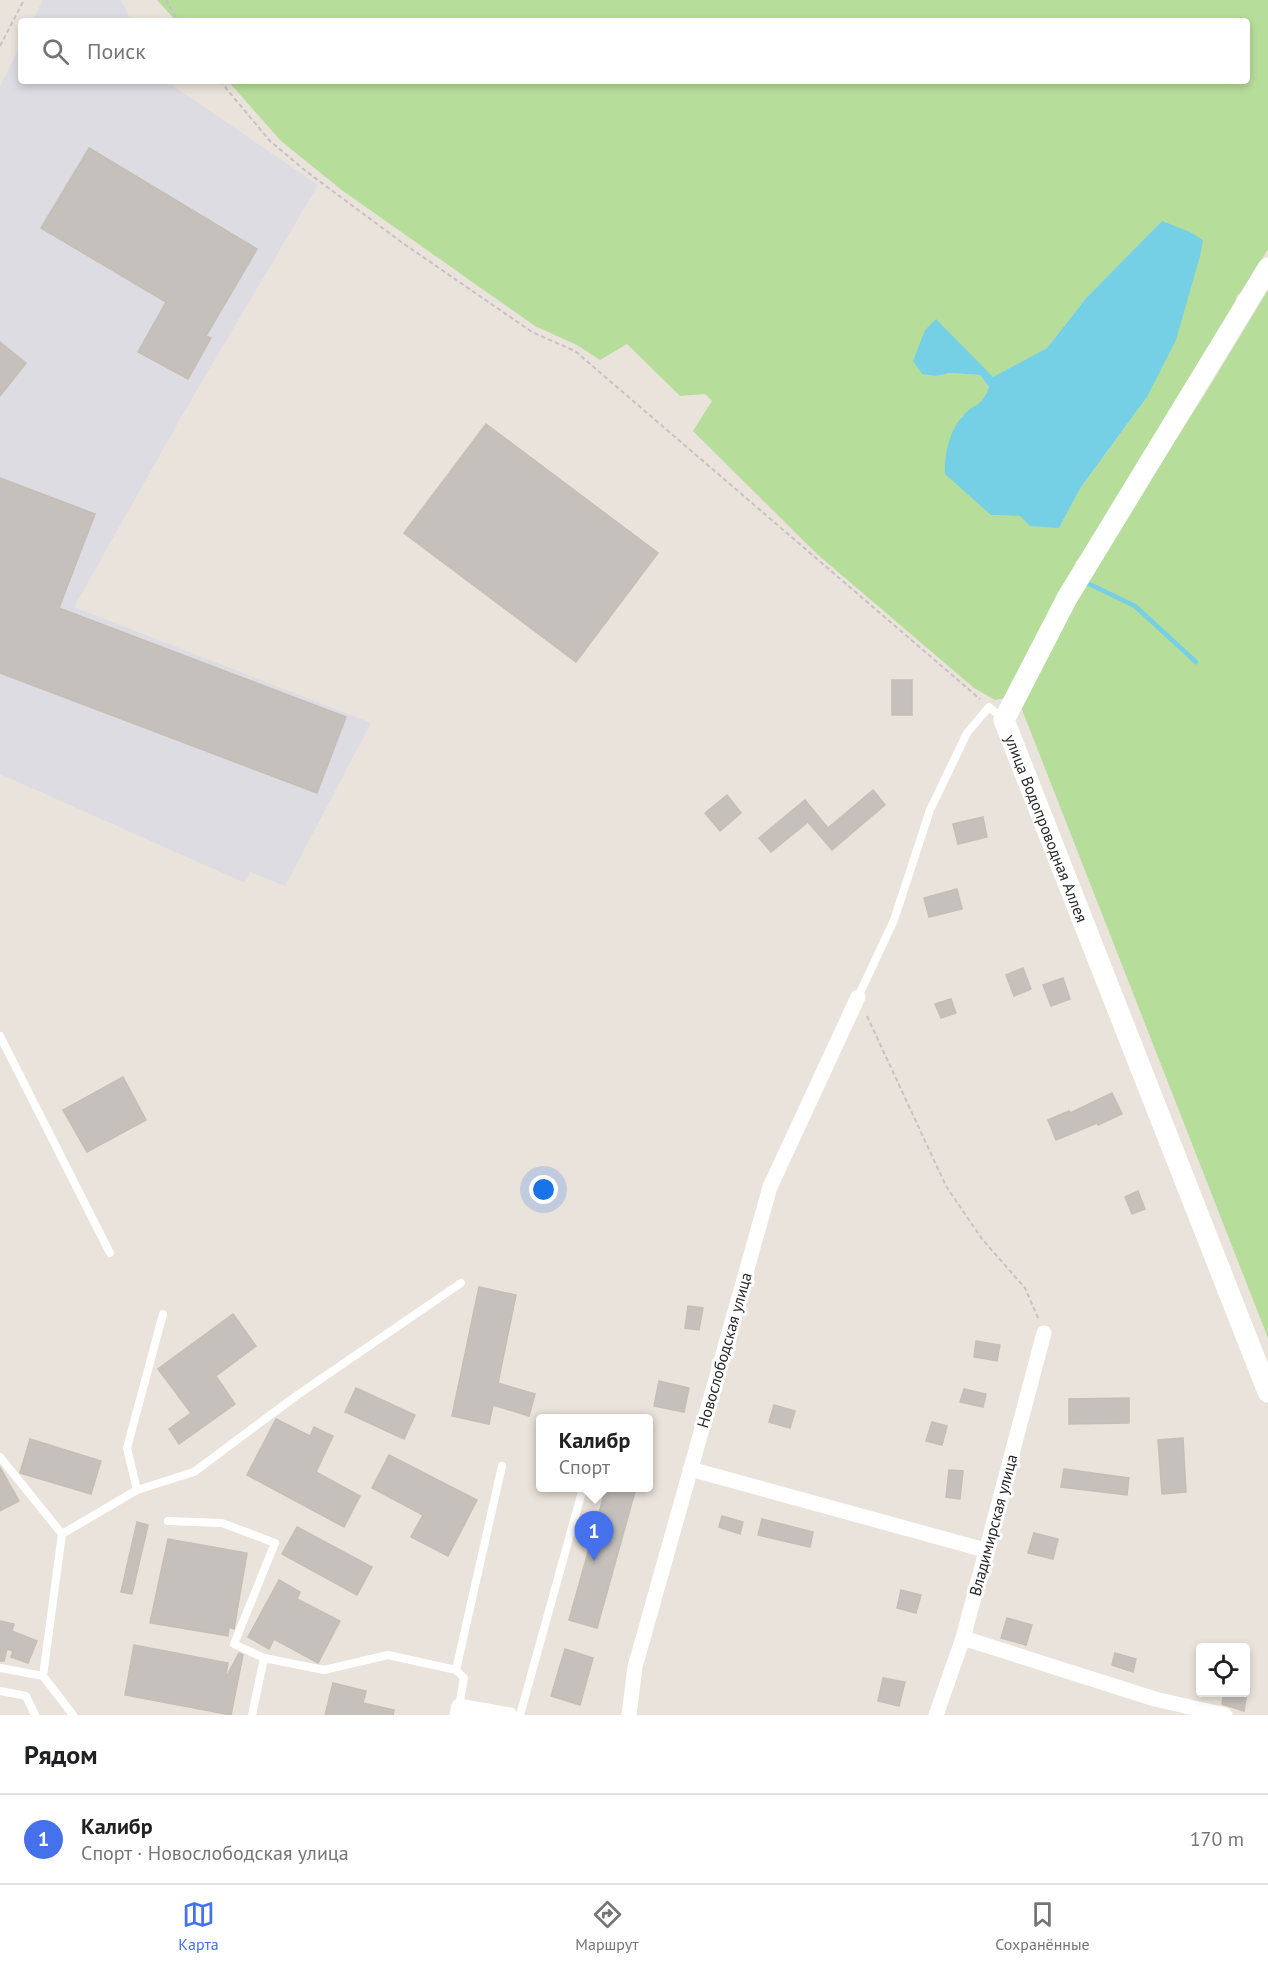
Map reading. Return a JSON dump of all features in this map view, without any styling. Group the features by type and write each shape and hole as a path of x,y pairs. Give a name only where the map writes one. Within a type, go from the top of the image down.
{"street":[{"name":"улица Водопроводная Аллея","path":"1268,268 996,713 1268,1392"},
{"name":"Новослободская улица","path":"629,1715 635,1667 770,1187 858,997"},
{"name":"Владимирская улица","path":"936,1715 963,1638 1044,1333"},
{"path":"690,1469 985,1550"},
{"path":"963,1638 1155,1700 1225,1715"},
{"path":"458,1711 510,1715"}],"lane":[{"path":"858,997 894,920 930,810 967,734 996,713"},
{"path":"0,1036 110,1253"},
{"path":"62,1534 137,1490 194,1472 296,1396 461,1283"},
{"path":"137,1490 127,1448 163,1314"},
{"path":"0,1457 62,1534 43,1676"},
{"path":"456,1670 502,1466"},
{"path":"520,1715 582,1492"},
{"path":"168,1521 222,1523 275,1543 234,1644 264,1658 324,1670 388,1655 456,1670 464,1678 458,1711"},
{"path":"252,1715 264,1658"},
{"path":"0,1668 43,1676 73,1715"},
{"path":"0,1691 26,1696 35,1715"}],"path":[{"path":"0,46 24,0"},
{"path":"166,0 176,18"},
{"path":"222,84 270,141 307,172 404,244 532,332 575,351 996,713"},
{"path":"858,997 946,1186 982,1239 1025,1288 1044,1333"}],"shaded area":[{"path":"43,0 121,0 130,18 34,18"},
{"path":"18,50 18,84 170,84 318,185 184,412 74,607 371,723 285,886 250,872 245,883 0,774 0,87"}],"green space":[{"path":"157,0 1268,0 1268,249 1242,292 1237,295 1233,311 1086,549 1075,563 1079,564 1009,697 995,700 974,688 817,554 693,431 712,401 705,394 680,396 627,344 600,360 577,345 535,326 343,191 281,141 231,84 1250,84 1250,18 173,18","holes":["1162,221 1147,397 1081,487 1059,528 1020,516 991,515 961,417 984,400 989,387 980,375 950,373 936,376 935,319 993,378 1047,348 1086,298"]},
{"path":"1268,290 1268,1338 1021,707 1097,563 1210,386"}],"water":[{"path":"1162,221 1203,240 1176,340 1147,397 1081,487 1059,528 1030,526 1020,516 991,515 945,474 945,459 957,423 966,412 983,399 989,387 980,375 922,374 913,361 925,330 936,319 993,377 1047,348 1086,298"}],"building":[{"path":"89,148 257,249 206,336 211,338 188,379 138,352 166,302 41,228"},
{"path":"0,342 26,363 0,396"},
{"path":"486,424 658,553 576,662 404,533"},
{"path":"0,478 95,514 59,608 346,717 317,793 0,673"},
{"path":"892,680 912,680 912,715 892,715"},
{"path":"873,790 885,805 832,850 808,822 771,852 759,838 805,800 828,828"},
{"path":"727,795 741,813 720,831 705,813"},
{"path":"983,817 987,837 958,844 953,824"},
{"path":"957,889 962,909 929,917 924,898"},
{"path":"1023,968 1031,989 1014,996 1006,975"},
{"path":"1063,978 1070,999 1051,1006 1043,985"},
{"path":"951,999 956,1013 941,1018 935,1004"},
{"path":"123,1077 146,1120 87,1152 63,1110"},
{"path":"1112,1093 1122,1114 1056,1140 1048,1120 1069,1111 1070,1113"},
{"path":"1138,1191 1145,1209 1132,1214 1125,1197"},
{"path":"479,1287 516,1295 498,1383 535,1394 529,1416 493,1405 489,1424 452,1416"},
{"path":"688,1306 703,1308 699,1330 685,1328"},
{"path":"233,1314 256,1346 216,1376 235,1404 179,1444 169,1429 191,1413 158,1369"},
{"path":"976,1341 1000,1345 997,1361 974,1357"},
{"path":"659,1381 689,1388 684,1412 654,1406"},
{"path":"356,1388 415,1415 404,1439 345,1412"},
{"path":"964,1389 986,1394 983,1407 960,1402"},
{"path":"1129,1398 1129,1423 1069,1424 1069,1399"},
{"path":"774,1405 795,1411 790,1428 769,1422"},
{"path":"276,1419 310,1436 314,1427 333,1436 316,1472 360,1496 344,1527 247,1475"},
{"path":"932,1422 947,1426 942,1445 926,1441"},
{"path":"1183,1438 1186,1492 1162,1494 1158,1440"},
{"path":"30,1439 101,1461 91,1494 20,1473"},
{"path":"389,1455 477,1500 448,1556 411,1537 423,1515 372,1488"},
{"path":"0,1467 19,1501 0,1511"},
{"path":"1064,1469 1129,1478 1127,1495 1061,1487"},
{"path":"949,1470 963,1471 960,1499 946,1497"},
{"path":"605,1492 635,1492 597,1628 569,1620"},
{"path":"722,1516 743,1522 740,1534 719,1527"},
{"path":"762,1519 813,1532 810,1547 758,1535"},
{"path":"137,1522 148,1525 132,1594 121,1592"},
{"path":"297,1527 372,1567 357,1595 282,1554"},
{"path":"1034,1533 1058,1539 1053,1559 1028,1553"},
{"path":"168,1539 247,1553 234,1629 229,1627 228,1636 150,1623"},
{"path":"279,1580 300,1592 297,1599 340,1621 318,1663 274,1639 269,1649 248,1637"},
{"path":"901,1590 921,1595 916,1613 897,1608"},
{"path":"1007,1618 1032,1625 1026,1645 1001,1638"},
{"path":"0,1621 14,1624 12,1631 37,1641 28,1663 11,1657 13,1651 7,1649 4,1661 0,1661"},
{"path":"134,1645 228,1663 225,1679 239,1653 243,1655 231,1715 125,1695"},
{"path":"565,1649 593,1658 580,1705 551,1696"},
{"path":"1115,1653 1136,1659 1133,1672 1112,1665"},
{"path":"883,1678 905,1682 899,1706 878,1701"},
{"path":"333,1683 366,1691 363,1703 394,1710 393,1715 325,1715"},
{"path":"1223,1697 1246,1697 1244,1711 1222,1704"}],"waterway":[{"path":"1083,581 1135,606 1196,662"}],"place":[{"name":"Калибр","path":"594,1561"}]}
